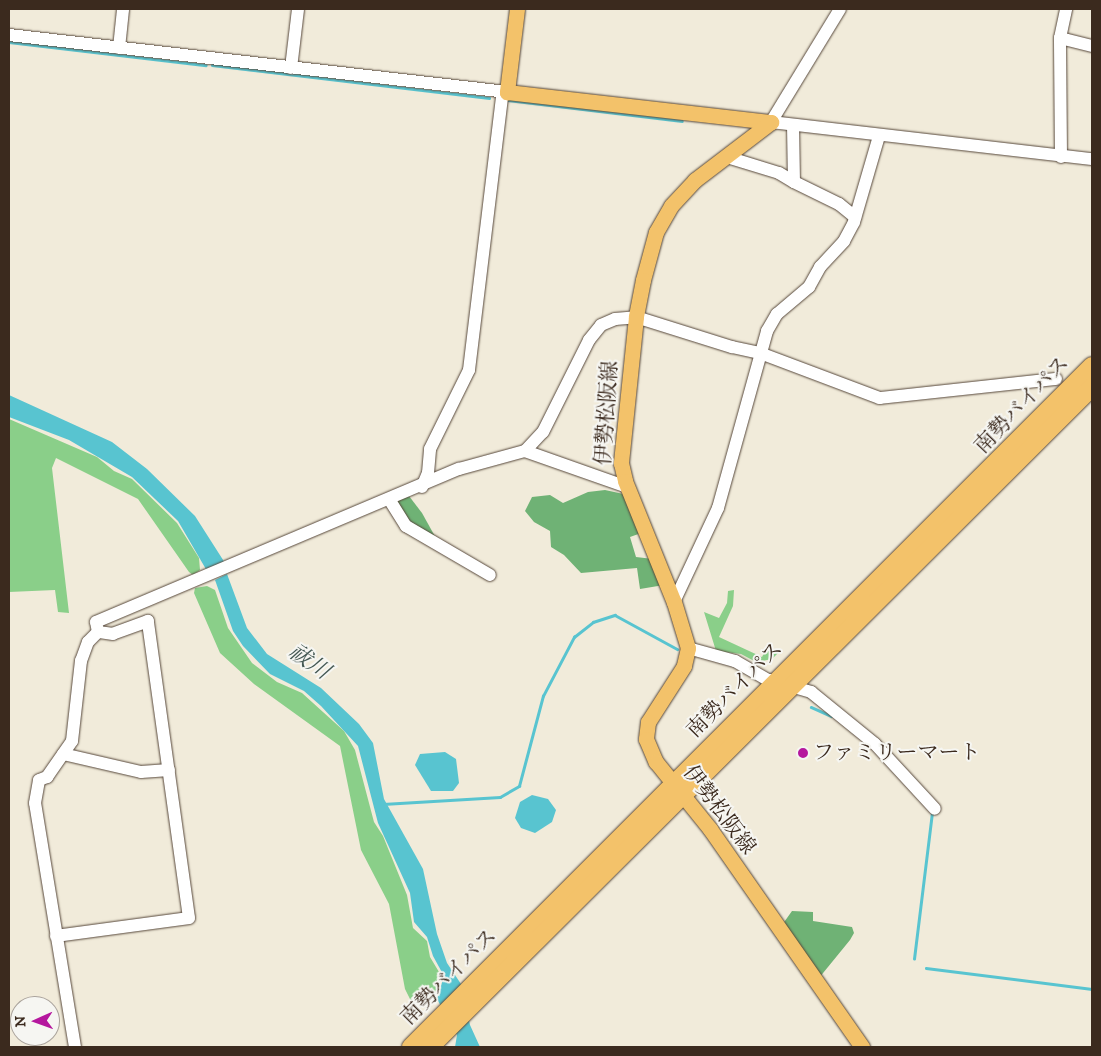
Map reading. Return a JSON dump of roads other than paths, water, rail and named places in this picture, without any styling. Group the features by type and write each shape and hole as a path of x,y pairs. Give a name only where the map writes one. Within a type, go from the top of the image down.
{"highway":[{"name":"南勢バイパス","path":"430,1047 673,782 913,548 1092,366"},
{"name":"南勢バイパス","path":"411,1047 685,796 1092,387"}],"main road":[{"path":"517,9 507,92 771,122"},
{"name":"伊勢松阪線","path":"771,122 695,180 662,219 650,248 636,317 621,464 627,487 674,602 688,648 684,666 655,710 646,730 648,750 685,796 862,1047"}],"street":[{"path":"120,48 123,9"},
{"path":"291,68 298,9"},
{"path":"840,9 771,122 1061,157 1092,159"},
{"path":"1061,157 1060,38 1066,9"},
{"path":"9,35 507,92"},
{"path":"1060,38 1092,46"},
{"path":"422,487 428,473 430,449 469,370 502,96 507,92"},
{"path":"793,125 794,182"},
{"path":"674,602 718,508 766,331 777,314 809,287 820,267 844,241 855,216 879,136"},
{"path":"727,157 779,173 839,204 855,216"},
{"path":"98,632 96,622 422,487 459,469 525,451 543,432 589,340 606,322 636,317 732,347 760,353 880,398 1056,379"},
{"path":"525,451 627,487"},
{"path":"389,500 406,526 490,575"},
{"path":"56,936 189,918 148,621 113,634 98,632"},
{"path":"75,1047 35,803 39,780 47,777 72,741 81,661 88,642 98,632"},
{"path":"688,648 735,661 768,680 776,680"},
{"path":"794,687 811,692 875,744 935,808"},
{"path":"63,754 141,772 169,770"}],"water":[{"path":"9,395 112,442 147,469 195,516 225,563 207,571 178,521 132,477 69,440 9,417"},
{"path":"227,574 247,628 267,654 321,688 359,724 373,743 384,799 423,869 437,934 447,963 461,984 470,1025 480,1047 455,1047 457,1035 437,999 444,976 433,956 427,937 414,922 410,893 378,823 358,746 321,706 304,691 270,674 243,646 233,631 215,580"},
{"path":"445,752 456,759 459,783 453,791 431,791 415,765 420,754"},
{"path":"532,795 548,799 556,810 552,822 535,833 521,828 515,818 520,802"}],"waterway":[{"path":"9,42 206,65"},
{"path":"212,65 489,98"},
{"path":"508,100 682,121"},
{"path":"383,804 500,797 519,786 543,696 574,637 593,622 615,615 677,649"},
{"path":"811,707 831,716"},
{"path":"914,959 932,812"},
{"path":"926,968 1092,989"}],"place":[{"name":"ファミリーマート","path":"803,753"}],"water label":[{"name":"祓川","path":"309,662"}]}
